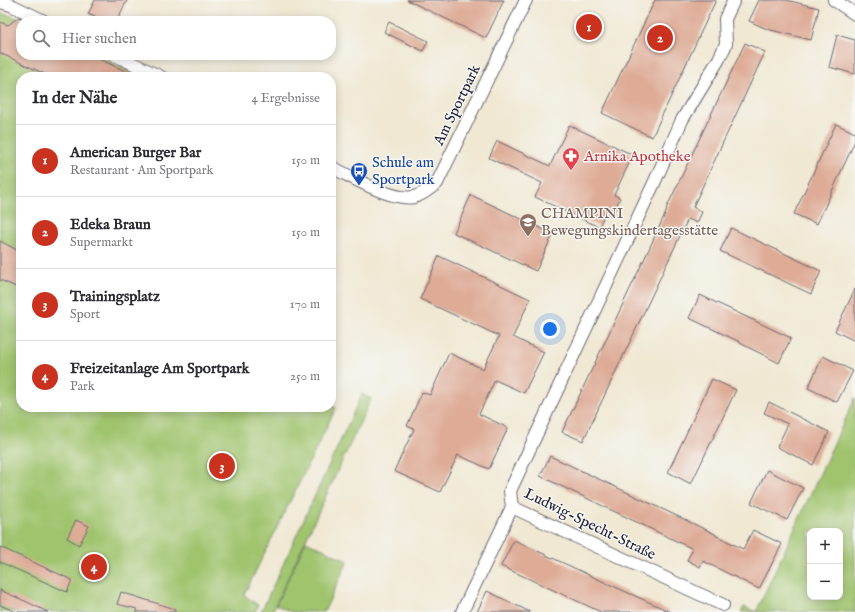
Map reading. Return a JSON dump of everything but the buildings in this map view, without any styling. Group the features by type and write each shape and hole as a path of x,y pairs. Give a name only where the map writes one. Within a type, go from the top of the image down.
{"street":[{"name":"Am Sportpark","path":"336,169 382,192 399,198 414,197 422,194 438,183 526,0"},
{"name":"Ludwig-Specht-Straße","path":"723,605 512,507 510,491 682,120 705,84 726,44 726,19 734,0"},
{"path":"834,0 855,14"},
{"path":"0,2 11,5 34,16"},
{"path":"125,60 151,72"},
{"path":"462,612 512,507"}],"green space":[{"path":"0,13 16,18 16,60 105,60 131,72 16,72 16,412 334,412 244,595 258,605 255,612 0,612"},
{"path":"362,394 371,399 272,612 261,612"},
{"path":"855,398 855,612 756,612"},
{"path":"306,541 348,561 324,612 291,612 276,605"},
{"path":"744,607 756,612 741,612"}],"place":[{"name":"American Burger Bar","path":"589,27"},
{"name":"Edeka Braun","path":"660,38"},
{"name":"Arnika Apotheke","path":"571,171"},
{"name":"Schule am Sportpark","path":"359,186"},
{"name":"CHAMPINI Bewegungskindertagesstätte","path":"528,237"},
{"name":"Trainingsplatz","path":"222,466"},
{"name":"Freizeitanlage Am Sportpark","path":"94,567"}]}
